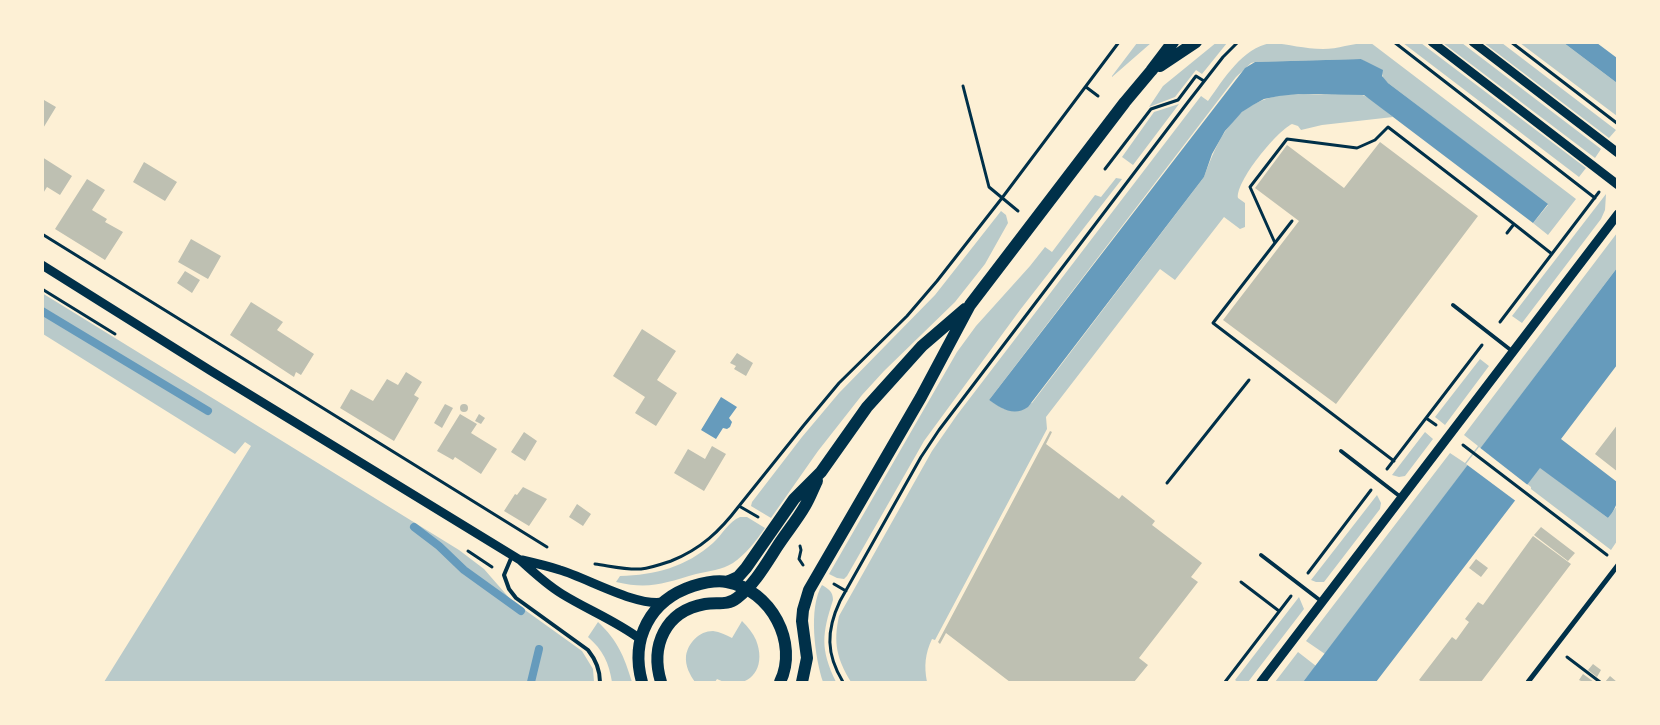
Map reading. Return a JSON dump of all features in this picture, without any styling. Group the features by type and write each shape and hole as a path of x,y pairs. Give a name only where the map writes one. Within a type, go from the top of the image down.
{"main road":[{"path":"802,682 806,658 803,610 809,590 924,390 970,305 1173,42"},
{"path":"1152,71 1196,42"},
{"path":"642,682 639,666 640,639 651,615 663,602 679,591 698,585 726,582 738,577 794,499 821,472 867,407 910,358 938,330 970,305"},
{"path":"660,682 657,654 663,632 684,611 699,605 728,603 738,598 746,590 759,575 805,506 821,472"},
{"path":"726,582 746,590 758,598 768,608 780,626 787,651 786,669 780,682"},
{"path":"640,639 657,654"},
{"path":"786,669 798,682"}],"street":[{"path":"1432,42 1618,185"},
{"path":"1473,42 1618,153"},
{"path":"1261,682 1618,214"},
{"path":"42,265 516,558 563,595 597,612 640,639"},
{"path":"516,558 560,570 636,599 650,603 663,602"},
{"path":"1528,682 1618,565"}],"lane":[{"path":"1453,305 1513,352"},
{"path":"1341,452 1402,498"},
{"path":"1262,555 1323,602"},
{"path":"516,558 504,574 509,589 520,600 588,650 595,661 600,682"}],"path":[{"path":"739,506 826,399 926,295 1002,198 1119,42"},
{"path":"843,682 832,660 830,636 834,616 921,457 952,412 1204,81 1238,42"},
{"path":"1394,42 1595,198"},
{"path":"1511,42 1618,124"},
{"path":"1105,169 1151,109 1178,100 1196,76 1204,81"},
{"path":"963,86 989,187 1033,222"},
{"path":"1086,87 1098,96"},
{"path":"1275,243 1250,187 1288,139 1357,148 1375,140 1388,127 1552,254"},
{"path":"1226,682 1610,178"},
{"path":"1292,221 1214,323 1394,460"},
{"path":"1508,234 1514,224"},
{"path":"42,234 551,550"},
{"path":"1167,483 1249,380"},
{"path":"1469,450 1610,557"},
{"path":"594,563 618,567"},
{"path":"1241,582 1279,611"},
{"path":"1578,666 1600,682"}],"shaded area":[{"path":"1217,42 1227,43 1202,74 1196,70 1175,97 1149,107 1163,86"},
{"path":"1137,43 1151,43 1112,77 1112,76"},
{"path":"1271,43 1323,49 1371,43 1576,199 1548,235 1533,223 1548,205 1388,83 1383,78 1382,73 1361,59 1251,63 1236,77 989,400 1004,409 1032,403 1204,177 1215,150 1229,126 1249,107 1282,95 1357,95 1369,98 1393,117 1322,125 1301,130 1298,126 1292,124 1267,146 1243,180 1239,190 1238,198 1245,203 1245,227 1240,229 1224,217 1175,280 1160,269 1046,417 1047,429 935,640 932,639 926,660 927,682 851,682 842,666 836,643 839,616 932,451 957,415 1201,96 1208,101 1227,74 1243,58 1251,51"},
{"path":"1403,43 1421,43 1586,168 1579,177"},
{"path":"1443,43 1462,43 1601,149 1595,158"},
{"path":"1484,43 1502,43 1616,130 1609,138"},
{"path":"1520,43 1564,43 1617,83 1617,116"},
{"path":"1179,104 1133,165 1122,157 1154,112"},
{"path":"1116,178 1122,179 1020,310 924,441 847,576 844,579 829,574 957,352 976,326 1045,247 1052,252 1095,195 1101,197"},
{"path":"1606,194 1605,210 1601,219 1522,323 1512,316"},
{"path":"1001,211 1006,215 1008,223 985,264 955,302 862,395 818,451 771,518 751,506 752,502 802,437 839,393 935,295"},
{"path":"1617,233 1617,268 1325,654 1306,641 1450,453 1465,463 1478,446 1464,435"},
{"path":"42,293 459,550 484,569 511,600 582,651 593,669 594,682 104,682 251,446 245,442 235,454 43,334"},
{"path":"1480,359 1489,366 1445,425 1435,417"},
{"path":"1425,432 1433,439 1405,476 1392,475"},
{"path":"1540,467 1608,518 1617,506 1617,541 1611,550 1531,489 1527,484"},
{"path":"1377,495 1381,503 1380,509 1324,582 1311,580"},
{"path":"740,517 747,517 765,528 746,551 729,565 657,584 638,585 616,582 620,576 646,574 681,564 703,551 729,525"},
{"path":"822,585 830,591 833,597 824,641 827,660 836,682 823,682 815,647 815,606"},
{"path":"1299,597 1304,609 1248,682 1238,682 1235,680"},
{"path":"742,621 756,640 759,651 757,669 752,676 746,681 737,683 728,683 717,679 715,682 695,682 686,663 687,651 692,642 699,635 713,631 732,638"},
{"path":"598,622 620,649 632,682 612,682 604,657 598,647 588,637"},
{"path":"1298,652 1316,666 1303,682 1275,682"}],"water":[{"path":"1564,43 1597,43 1617,58 1617,83"},
{"path":"1361,59 1383,70 1382,76 1388,83 1548,204 1533,223 1364,95 1298,94 1264,99 1242,112 1225,131 1212,154 1204,177 1028,407 1023,410 1012,411 1002,408 989,400 1245,68 1255,62"},
{"path":"1617,268 1617,365 1561,439 1617,482 1617,501 1612,513 1608,518 1540,468 1376,682 1303,682"},
{"path":"721,397 737,407 729,418 732,422 730,427 727,429 723,428 716,439 701,430"}],"pier":[{"path":"1479,447 1529,486 1517,502 1466,464"}],"building":[{"path":"44,100 56,107 42,130 42,102"},
{"path":"1380,142 1478,216 1336,404 1223,320 1299,221 1255,188 1287,145 1344,188"},
{"path":"42,157 72,176 60,195 47,187 42,195"},
{"path":"144,162 177,182 165,201 133,182"},
{"path":"87,179 105,190 92,210 107,219 105,222 123,232 105,260 55,229"},
{"path":"191,239 221,256 208,279 178,262"},
{"path":"185,271 200,280 192,293 177,283"},
{"path":"251,302 283,322 277,330 314,354 301,375 296,372 294,377 230,335"},
{"path":"642,329 676,351 657,380 677,393 656,426 635,413 645,397 613,376"},
{"path":"737,353 753,363 746,376 734,369 736,366 730,363"},
{"path":"406,372 422,382 414,395 419,398 394,441 340,408 351,389 373,401 387,379 398,385"},
{"path":"445,404 453,408 442,428 434,423"},
{"path":"464,404 468,408 464,412 460,408"},
{"path":"460,414 477,424 471,433 497,449 481,474 455,457 453,460 437,451"},
{"path":"479,414 485,418 481,424 475,421"},
{"path":"1618,424 1618,472 1595,454"},
{"path":"1050,431 1052,432 1046,444 1119,499 1122,495 1155,521 1152,525 1202,563 1191,577 1198,582 1139,658 1148,665 1134,682 1010,682 946,633 940,644 938,642"},
{"path":"524,432 537,441 525,461 511,452"},
{"path":"712,446 726,454 704,491 674,473 688,449 705,459"},
{"path":"523,487 547,499 529,526 504,511 515,494 517,495"},
{"path":"577,504 591,514 583,526 569,517"},
{"path":"1541,527 1575,553 1568,561 1534,535"},
{"path":"1533,536 1571,564 1481,682 1422,682 1419,680 1452,637 1456,640 1469,622 1465,619 1478,602 1483,605"},
{"path":"1476,559 1488,568 1481,577 1469,568"},
{"path":"1593,664 1601,670 1597,677 1588,670"},
{"path":"1583,674 1594,682 1579,680"},
{"path":"1610,676 1617,682 1605,682"}],"waterway":[{"path":"42,311 208,411"},
{"path":"414,527 439,546 464,570 521,611"},
{"path":"531,682 539,649"}]}
